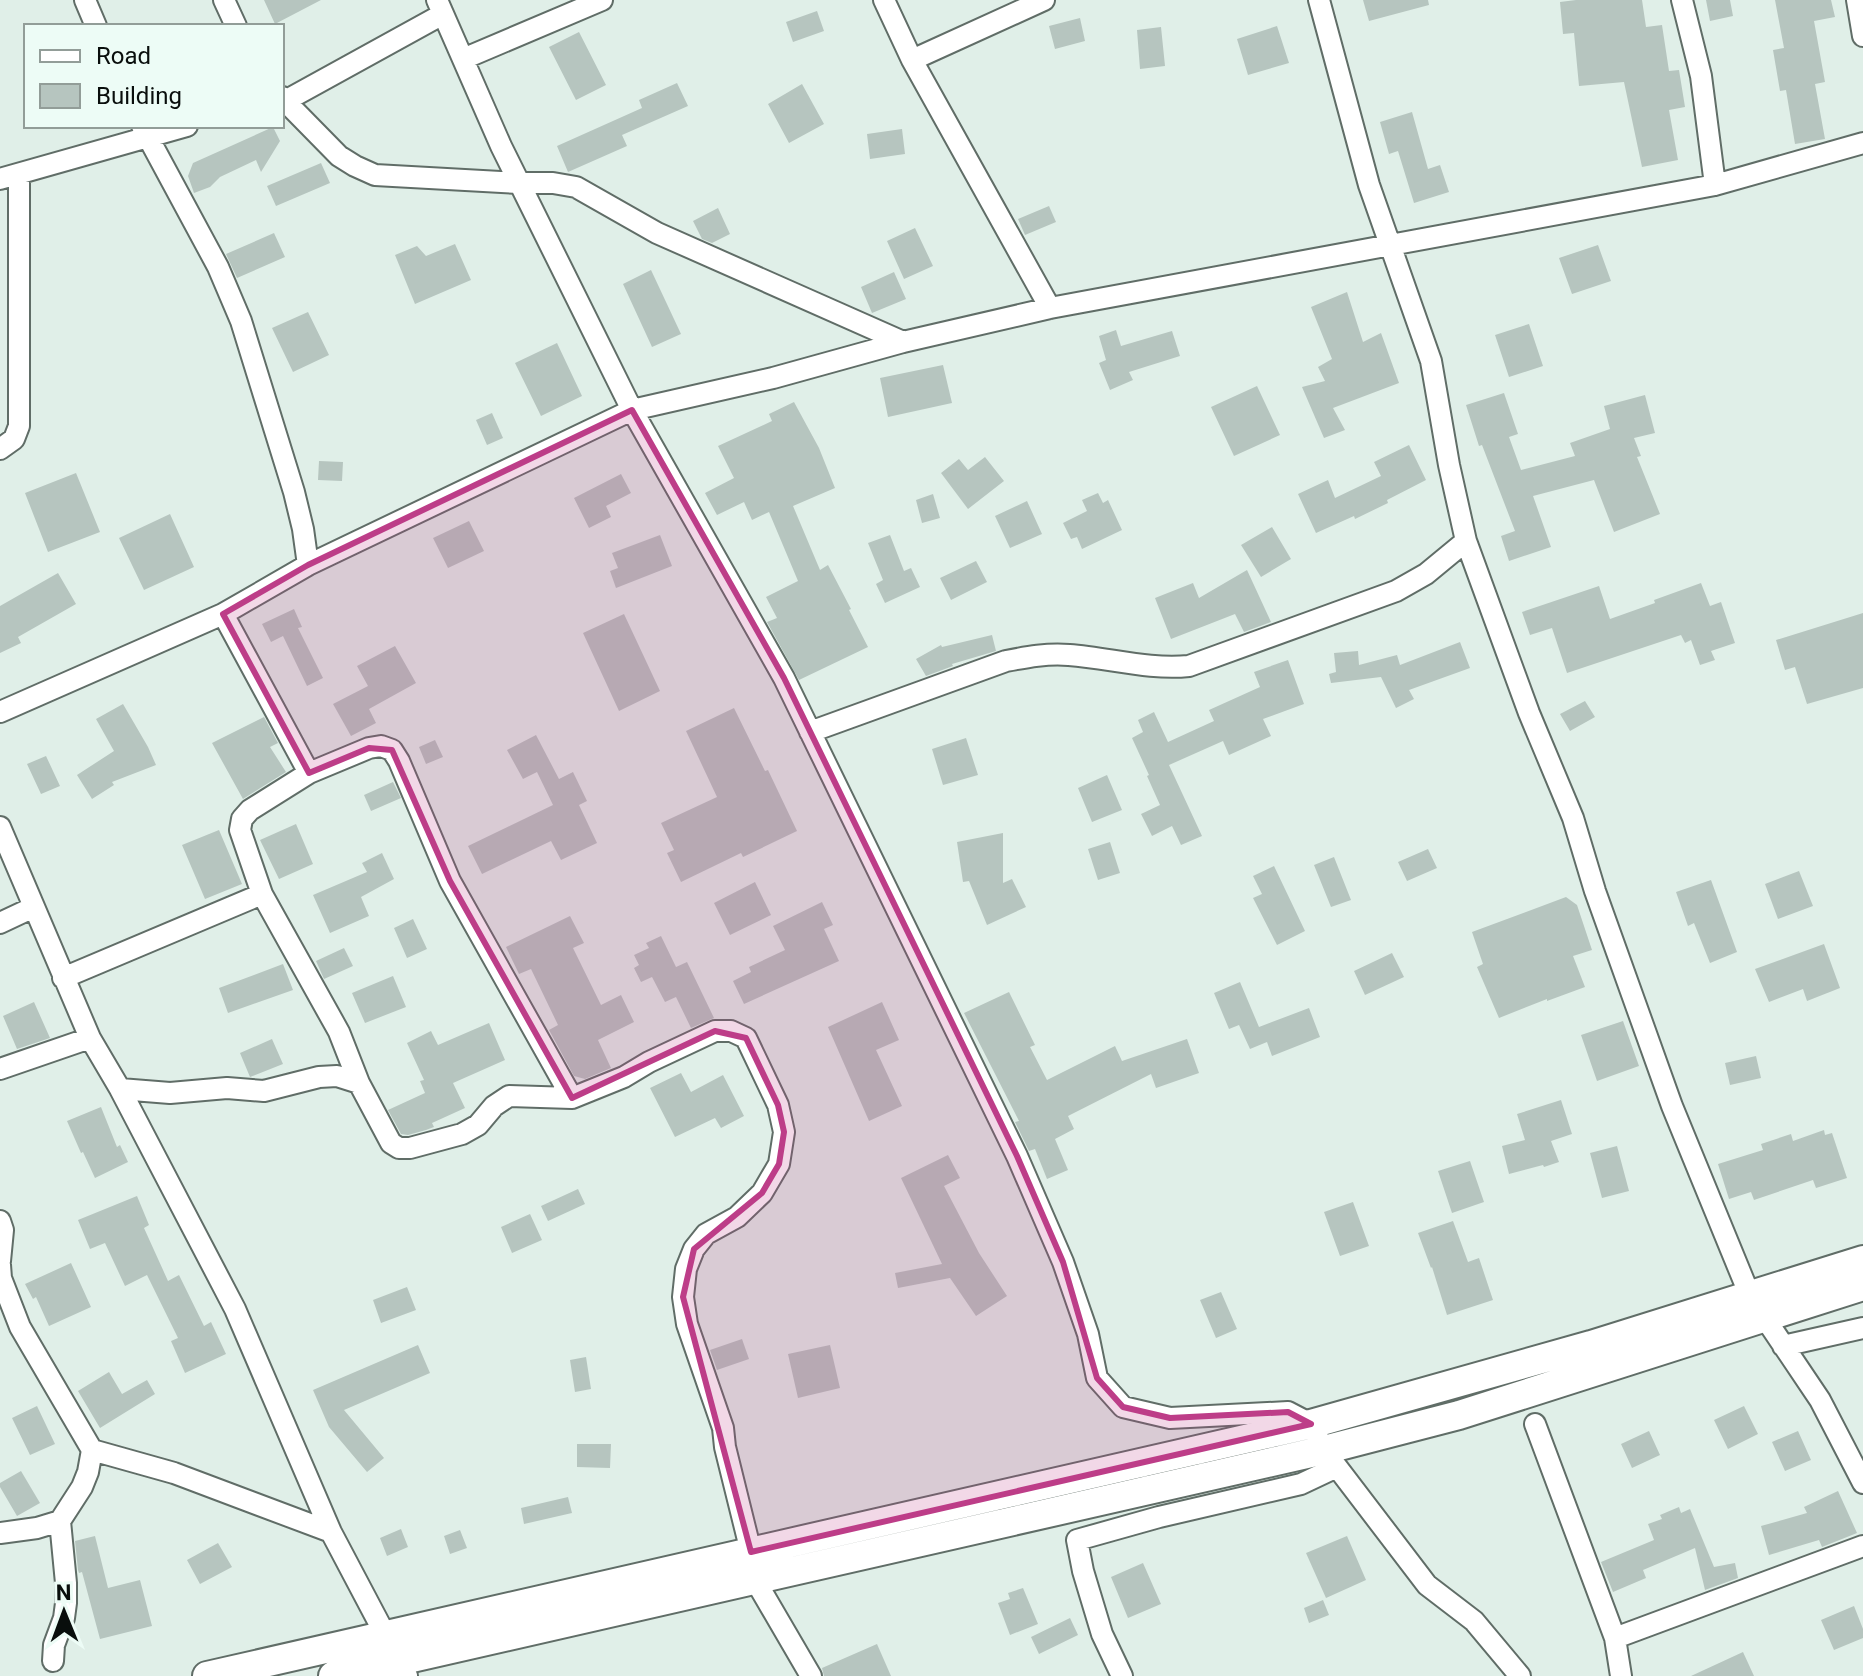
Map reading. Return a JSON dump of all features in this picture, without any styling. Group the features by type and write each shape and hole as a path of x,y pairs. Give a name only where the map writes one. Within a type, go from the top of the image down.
{"main road":[{"path":"333,1676 403,1668 755,1580 1072,1508 1331,1459 1757,1307 1863,1260"},
{"path":"207,1676 1311,1424 1577,1350 1757,1307 1863,1286"}],"street":[{"path":"85,0 95,24"},
{"path":"224,0 235,24"},
{"path":"463,59 602,0"},
{"path":"884,0 912,60 1050,308"},
{"path":"912,60 1044,0"},
{"path":"1319,0 1369,185 1431,361 1466,541 1529,713 1573,818 1595,891 1672,1106 1757,1307 1820,1400 1863,1483"},
{"path":"1682,0 1701,76 1715,185"},
{"path":"1857,0 1863,36"},
{"path":"284,99 440,7 501,146 632,410 784,678 1017,1156 1063,1262 1088,1334 1097,1378 1123,1407 1170,1418 1288,1412 1311,1424 1331,1459 1427,1585 1474,1621 1520,1676"},
{"path":"284,101 339,156 375,175 553,183 576,187 657,233 903,342"},
{"path":"0,449 14,439 19,426 9,177 145,131 170,128"},
{"path":"145,131 218,267 241,321 294,492 308,565"},
{"path":"0,712 223,614 308,565 632,410 1050,308 1715,185 1863,143"},
{"path":"810,732 1006,661 1038,655 1068,655 1165,668 1189,666 1396,591 1426,574 1466,541"},
{"path":"223,614 309,773"},
{"path":"572,1098 450,881 392,750 381,746 369,748 309,773 250,810 242,819 240,830 262,894 339,1032 359,1083 391,1143 399,1148 462,1134 478,1125 494,1106 509,1096 572,1098 624,1077 715,1031 731,1031 746,1038 778,1105 784,1132 779,1164 762,1193 737,1217 706,1234 694,1249 686,1269 683,1297 687,1324 723,1428 751,1552"},
{"path":"0,827 90,1038 235,1309 331,1532 403,1668"},
{"path":"63,978 262,894"},
{"path":"0,923 34,907"},
{"path":"0,1069 90,1038"},
{"path":"120,1089 170,1093 227,1088 264,1091 319,1077 337,1076 359,1083"},
{"path":"0,1221 3,1230 1,1278 20,1327 92,1450 82,1487 60,1521 66,1603 54,1645 53,1661"},
{"path":"0,1335 20,1327"},
{"path":"1783,1346 1863,1328"},
{"path":"1535,1424 1615,1638 1621,1676"},
{"path":"92,1450 174,1473 331,1532"},
{"path":"1077,1540 1159,1517 1301,1484 1331,1459"},
{"path":"1072,1508 1083,1571 1102,1634 1122,1676"},
{"path":"0,1533 60,1521"},
{"path":"1615,1638 1863,1546"},
{"path":"755,1580 811,1676"}],"highlighted area":[{"path":"632,410 784,678 1017,1156 1063,1262 1097,1378 1123,1407 1170,1418 1288,1412 1311,1424 751,1552 683,1297 694,1249 762,1193 779,1164 784,1132 778,1105 746,1038 715,1031 572,1098 450,881 392,750 369,748 309,773 223,614 308,565"}],"building":[{"path":"264,0 321,0 275,24"},
{"path":"1363,0 1428,0 1429,5 1369,21"},
{"path":"1642,0 1646,27 1662,25 1669,71 1679,70 1685,107 1669,110 1678,160 1642,167 1624,82 1579,86 1574,33 1563,34 1560,2"},
{"path":"1706,0 1730,0 1733,16 1710,21"},
{"path":"1775,0 1831,0 1835,17 1814,21 1825,82 1815,84 1825,139 1795,144 1786,90 1780,91 1773,50 1784,48"},
{"path":"817,11 824,31 793,42 786,22"},
{"path":"1080,18 1085,41 1055,49 1049,26"},
{"path":"1277,26 1289,63 1248,75 1237,39"},
{"path":"1161,27 1165,66 1140,69 1137,30"},
{"path":"579,32 606,85 576,100 549,47"},
{"path":"677,83 688,106 622,135 627,146 568,172 557,146 642,108 639,100"},
{"path":"802,84 824,124 789,143 768,104"},
{"path":"1412,112 1428,169 1440,165 1449,192 1414,203 1398,151 1389,154 1380,122"},
{"path":"271,128 280,141 261,172 256,160 194,193 188,176 193,163"},
{"path":"902,129 905,154 870,159 867,134"},
{"path":"321,163 330,183 276,206 267,186"},
{"path":"1049,206 1056,222 1025,235 1018,219"},
{"path":"718,208 730,234 712,243 702,239 693,221"},
{"path":"915,228 933,266 904,279 887,241"},
{"path":"274,233 285,257 237,278 226,254"},
{"path":"455,244 471,280 415,304 395,255 417,246 426,256"},
{"path":"1598,245 1611,281 1572,294 1559,258"},
{"path":"651,270 681,334 652,347 623,284"},
{"path":"894,272 906,299 872,313 861,287"},
{"path":"1347,292 1363,342 1381,333 1399,383 1333,408 1345,430 1324,438 1302,387 1325,381 1318,367 1332,359 1311,307"},
{"path":"308,312 329,355 293,372 272,328"},
{"path":"1529,324 1543,366 1509,377 1495,335"},
{"path":"1116,330 1121,346 1172,331 1180,356 1129,372 1133,380 1110,390 1099,363 1106,360 1099,336"},
{"path":"557,343 582,396 541,416 515,363"},
{"path":"943,365 952,403 888,417 880,378"},
{"path":"1257,386 1280,435 1234,456 1211,407"},
{"path":"1504,393 1518,434 1509,437 1521,470 1575,456 1570,443 1610,429 1604,406 1645,395 1655,433 1634,438 1641,456 1637,457 1660,514 1614,532 1594,480 1533,496 1551,547 1509,561 1501,536 1515,531 1482,445 1479,446 1466,405"},
{"path":"794,402 819,448 835,488 793,506 820,570 828,565 868,647 799,680 767,622 777,618 766,597 798,581 769,512 752,520 744,502 717,515 705,493 734,478 718,446 772,421 769,414"},
{"path":"492,413 503,438 487,445 476,420"},
{"path":"1409,445 1426,480 1355,519 1354,516 1316,533 1298,494 1328,480 1335,498 1381,476 1374,462"},
{"path":"985,457 1004,481 968,509 941,473 959,459 968,470"},
{"path":"319,461 343,462 342,481 318,480"},
{"path":"76,473 100,532 48,552 25,493"},
{"path":"621,474 631,493 606,506 611,517 589,528 574,498"},
{"path":"1098,493 1103,503 1108,500 1122,530 1082,549 1077,537 1071,539 1063,523 1087,511 1082,500"},
{"path":"933,494 940,518 922,523 916,500"},
{"path":"1027,501 1042,534 1010,548 995,516"},
{"path":"170,514 194,567 144,590 119,538"},
{"path":"469,521 484,551 448,568 433,538"},
{"path":"1272,527 1291,559 1261,577 1241,545"},
{"path":"660,535 672,566 616,588 610,571 618,568 612,553"},
{"path":"890,535 904,571 911,568 920,587 885,603 876,584 883,580 868,543"},
{"path":"976,561 987,582 951,600 940,578"},
{"path":"1247,570 1271,622 1244,632 1235,614 1171,639 1155,598 1193,583 1199,598"},
{"path":"58,573 76,604 18,637 21,643 0,653 0,606"},
{"path":"1701,583 1710,606 1721,602 1735,643 1711,651 1715,660 1700,665 1691,640 1685,643 1681,635 1567,673 1552,628 1530,635 1522,612 1599,586 1610,619"},
{"path":"294,609 302,627 298,628 323,678 307,686 283,636 271,642 262,624"},
{"path":"1863,613 1863,688 1807,704 1795,667 1785,670 1776,640"},
{"path":"624,614 660,691 619,711 583,633"},
{"path":"992,635 996,651 952,664 926,676 916,659 941,645"},
{"path":"1460,642 1470,668 1409,690 1414,699 1396,708 1381,677 1331,683 1329,674 1336,672 1334,653 1358,651 1359,665 1397,655 1400,665"},
{"path":"395,646 416,683 369,709 376,723 351,736 333,704 368,686 357,666"},
{"path":"1288,660 1304,704 1263,719 1271,736 1229,755 1223,741 1169,765 1202,836 1181,845 1172,826 1152,836 1141,814 1160,805 1132,738 1143,732 1138,720 1154,712 1168,742 1214,721 1209,710 1260,687 1254,672"},
{"path":"1585,701 1595,717 1570,731 1560,714"},
{"path":"123,704 156,765 112,782 114,785 92,799 77,775 114,751 96,719"},
{"path":"734,708 797,831 681,882 667,853 674,850 661,823 717,797 686,731"},
{"path":"264,717 278,743 270,747 286,772 243,799 212,743"},
{"path":"536,735 559,779 573,772 587,801 579,805 597,843 561,860 551,841 482,874 468,846 553,805 537,772 523,779 507,750"},
{"path":"966,738 978,775 943,785 932,749"},
{"path":"435,740 443,757 426,764 419,747"},
{"path":"46,756 60,786 41,794 27,764"},
{"path":"1107,775 1122,810 1092,822 1078,788"},
{"path":"393,782 401,798 371,811 364,795"},
{"path":"296,824 313,864 279,879 260,840"},
{"path":"219,830 242,884 205,899 182,845"},
{"path":"1003,833 1003,883 1012,879 1026,907 987,925 969,881 963,882 957,842"},
{"path":"1110,842 1120,873 1098,880 1088,849"},
{"path":"1428,849 1437,868 1407,881 1398,862"},
{"path":"382,853 394,879 361,897 369,916 330,933 313,895 367,872 362,863"},
{"path":"1334,857 1351,900 1331,907 1314,865"},
{"path":"1274,866 1305,931 1277,945 1253,898 1262,894 1253,876"},
{"path":"1799,871 1813,906 1778,919 1765,884"},
{"path":"1711,880 1737,952 1710,963 1694,923 1688,926 1676,892"},
{"path":"755,882 771,915 730,935 714,903"},
{"path":"1566,897 1577,905 1592,950 1573,956 1585,987 1499,1018 1477,967 1483,964 1472,932"},
{"path":"822,902 833,925 824,929 839,961 744,1004 733,981 751,972 749,967 785,950 773,926"},
{"path":"570,916 584,943 573,948 601,1005 621,995 634,1022 598,1040 611,1068 585,1079 574,1076 549,1030 558,1025 531,969 519,974 506,947"},
{"path":"413,919 427,949 407,958 394,928"},
{"path":"661,936 676,967 687,962 714,1018 691,1028 676,997 665,1002 652,977 641,982 634,968 639,965 634,955 649,948 646,943"},
{"path":"1824,944 1840,988 1807,1001 1803,989 1769,1002 1755,969"},
{"path":"344,948 353,966 324,979 316,961"},
{"path":"1392,953 1404,977 1365,995 1354,971"},
{"path":"283,964 293,990 228,1013 219,988"},
{"path":"393,976 406,1007 365,1023 352,993"},
{"path":"1240,982 1259,1027 1309,1008 1320,1037 1272,1056 1267,1042 1250,1049 1239,1025 1229,1029 1214,993"},
{"path":"1009,992 1035,1045 1030,1047 1047,1080 1115,1046 1122,1061 1187,1039 1199,1073 1156,1088 1151,1074 1068,1116 1074,1129 1055,1139 1068,1170 1047,1179 1035,1149 1029,1151 1015,1122 1019,1121 964,1013"},
{"path":"34,1002 50,1038 17,1049 3,1016"},
{"path":"882,1002 899,1040 876,1050 902,1106 869,1121 828,1027"},
{"path":"1623,1021 1639,1066 1597,1081 1581,1035"},
{"path":"489,1023 505,1060 453,1083 465,1108 432,1123 434,1127 408,1135 401,1134 388,1110 425,1093 420,1081 424,1080 407,1043 431,1031 438,1045"},
{"path":"272,1039 283,1064 250,1077 240,1053"},
{"path":"1756,1056 1761,1078 1730,1085 1725,1063"},
{"path":"681,1073 691,1092 723,1075 744,1116 721,1128 715,1118 675,1137 650,1088"},
{"path":"1561,1100 1572,1134 1551,1141 1559,1162 1509,1174 1502,1146 1525,1140 1517,1114"},
{"path":"101,1107 117,1147 120,1145 128,1162 95,1178 67,1121"},
{"path":"1824,1130 1825,1135 1832,1133 1847,1178 1816,1188 1813,1180 1754,1200 1751,1192 1729,1199 1718,1164 1763,1150 1761,1144 1791,1134 1793,1141"},
{"path":"1617,1146 1629,1191 1602,1198 1590,1153"},
{"path":"948,1155 960,1178 944,1186 979,1253 1007,1296 976,1316 950,1278 898,1288 895,1273 942,1264 901,1178"},
{"path":"1470,1161 1484,1202 1452,1213 1438,1171"},
{"path":"578,1189 585,1204 548,1221 541,1206"},
{"path":"137,1196 149,1225 144,1228 168,1281 179,1275 204,1326 211,1322 226,1354 185,1373 171,1341 178,1338 147,1275 125,1286 105,1243 90,1249 78,1220"},
{"path":"1353,1202 1369,1246 1340,1256 1324,1212"},
{"path":"530,1214 542,1240 512,1253 501,1227"},
{"path":"1453,1221 1468,1262 1479,1258 1493,1300 1447,1315 1418,1233"},
{"path":"71,1263 91,1307 49,1326 36,1297 33,1299 25,1284"},
{"path":"407,1287 416,1310 381,1323 373,1300"},
{"path":"1221,1292 1237,1329 1216,1338 1200,1300"},
{"path":"742,1339 749,1359 717,1370 710,1350"},
{"path":"418,1345 430,1373 344,1410 384,1458 367,1472 329,1427 313,1390"},
{"path":"830,1345 840,1388 798,1398 788,1354"},
{"path":"586,1357 591,1389 575,1392 570,1360"},
{"path":"109,1372 122,1394 147,1380 155,1394 100,1428 78,1391"},
{"path":"37,1406 55,1444 30,1455 12,1418"},
{"path":"1744,1406 1758,1434 1728,1449 1714,1420"},
{"path":"1649,1431 1660,1455 1632,1468 1621,1444"},
{"path":"1798,1431 1811,1460 1785,1471 1772,1442"},
{"path":"577,1444 611,1444 610,1468 577,1467"},
{"path":"21,1471 40,1503 17,1516 0,1483"},
{"path":"1838,1491 1857,1533 1822,1547 1819,1540 1769,1555 1761,1526 1807,1513 1804,1507"},
{"path":"568,1497 572,1513 524,1524 521,1508"},
{"path":"1679,1507 1681,1513 1690,1509 1714,1567 1735,1563 1738,1578 1705,1590 1695,1548 1643,1570 1646,1578 1613,1592 1601,1562 1654,1540 1648,1524"},
{"path":"401,1529 408,1547 387,1556 380,1538"},
{"path":"460,1530 467,1548 450,1554 444,1536"},
{"path":"95,1536 108,1588 140,1580 152,1626 100,1639 82,1572 78,1570 75,1541"},
{"path":"1347,1536 1366,1580 1326,1598 1306,1553"},
{"path":"218,1543 232,1567 200,1584 187,1560"},
{"path":"1143,1563 1161,1604 1128,1618 1111,1577"},
{"path":"1023,1588 1038,1624 1010,1635 998,1603 1010,1599 1008,1593"},
{"path":"1323,1600 1329,1615 1309,1623 1304,1608"},
{"path":"1854,1606 1863,1629 1863,1638 1834,1650 1821,1620"},
{"path":"1070,1618 1078,1635 1039,1654 1031,1637"},
{"path":"877,1644 891,1676 824,1676 822,1668"},
{"path":"1743,1652 1754,1676 1691,1676"}]}
